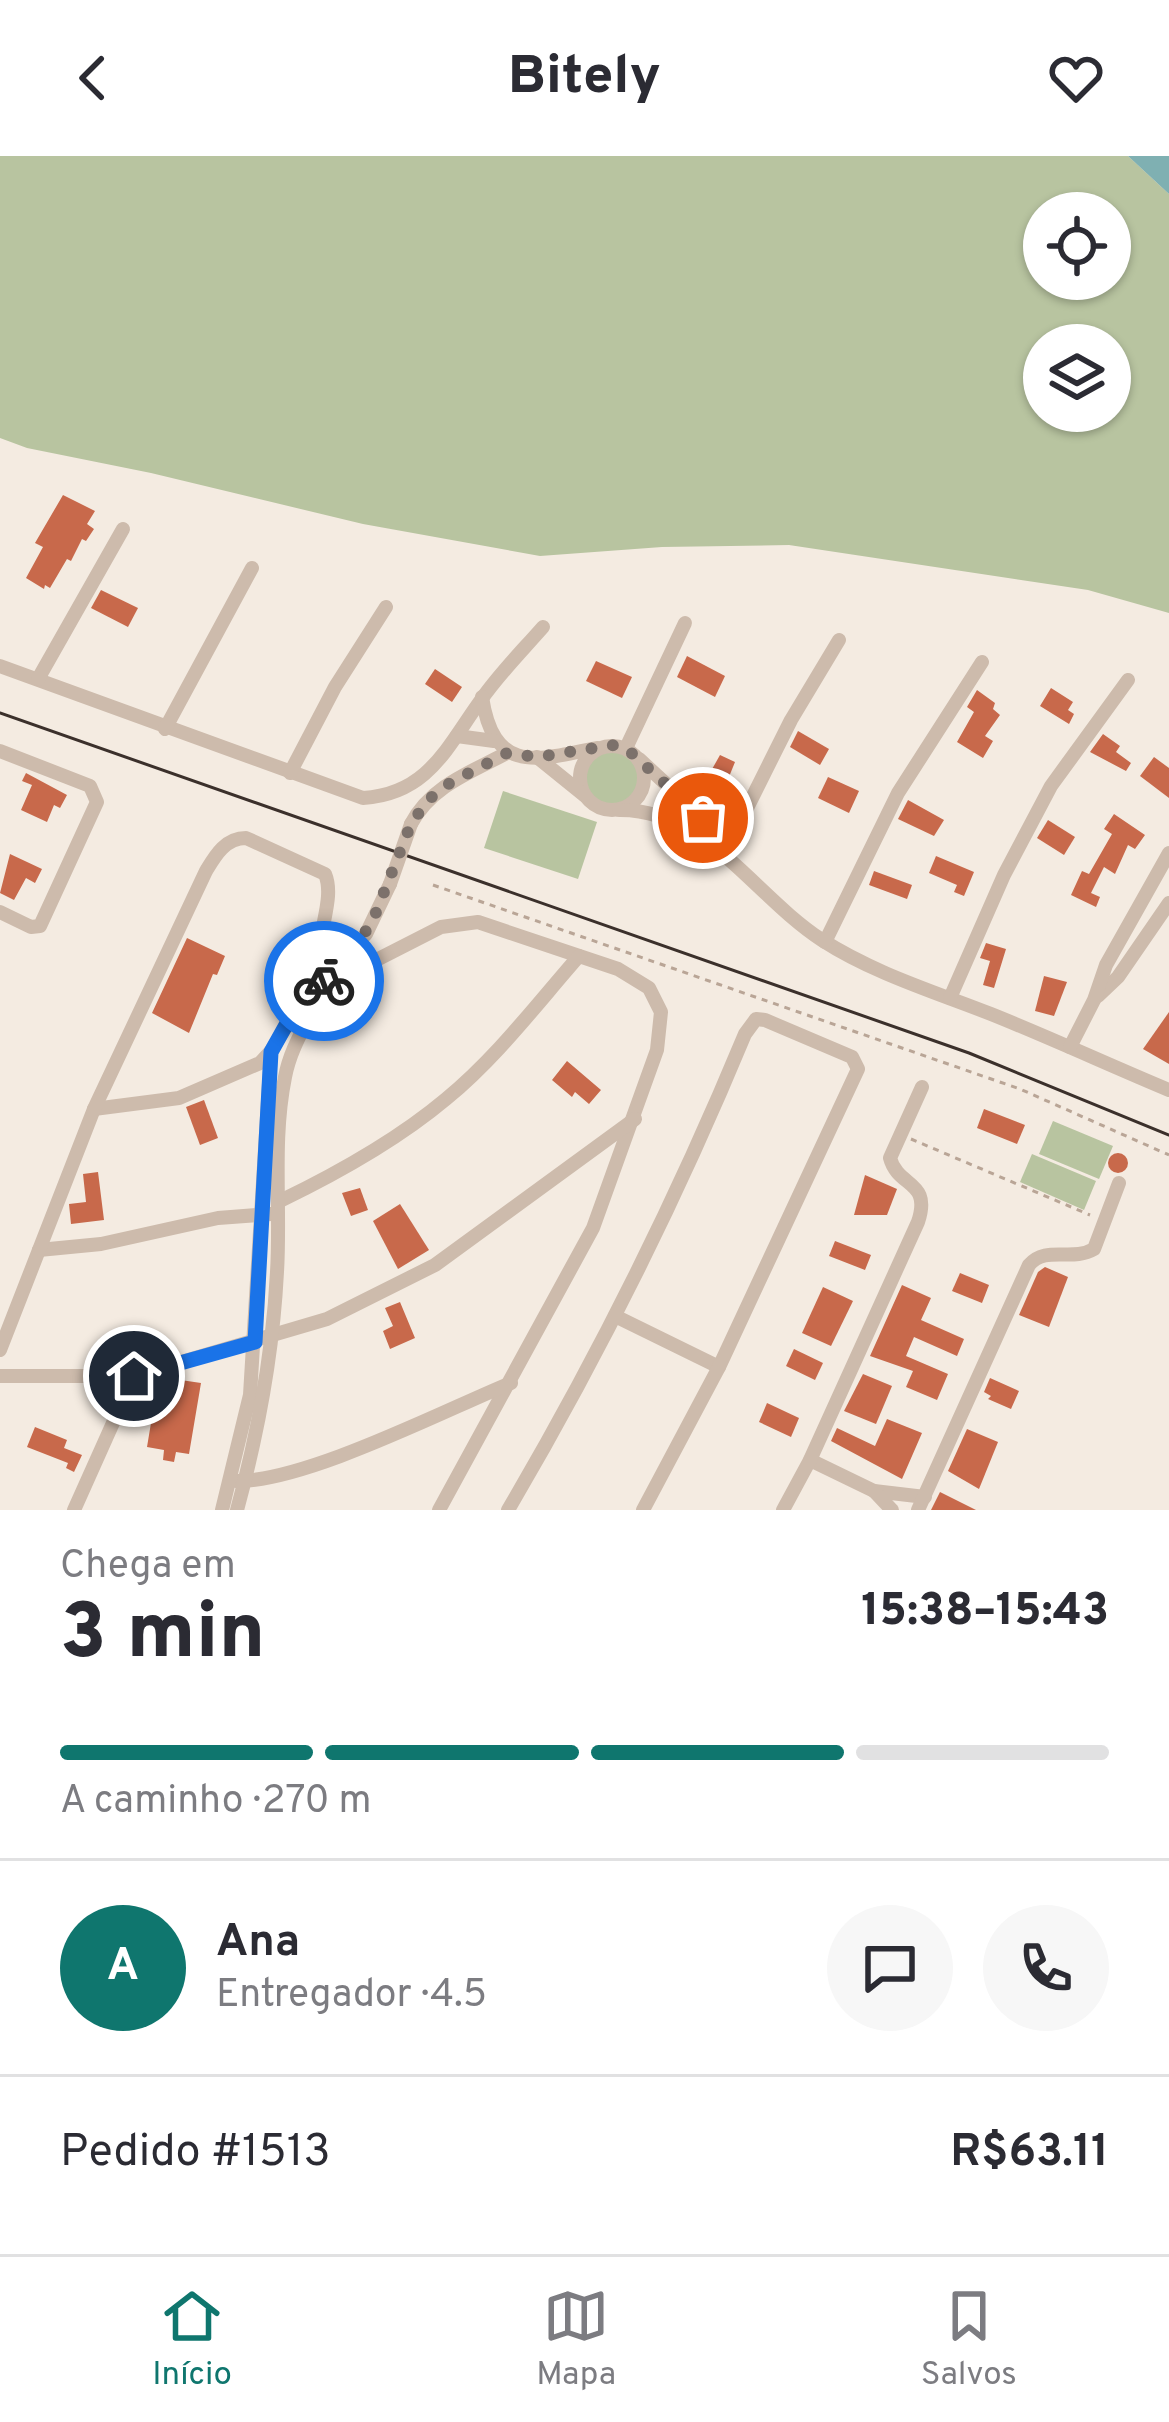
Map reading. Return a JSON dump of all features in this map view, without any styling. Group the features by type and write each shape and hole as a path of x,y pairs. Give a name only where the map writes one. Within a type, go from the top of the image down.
{"street":[{"path":"38,680 123,529"},
{"path":"165,729 252,568"},
{"path":"290,773 335,687 386,607"},
{"path":"619,810 642,790 645,779 632,753 685,623"},
{"path":"0,666 363,798 402,791 423,777 482,697 543,627"},
{"path":"722,849 839,640"},
{"path":"825,942 898,793 982,662"},
{"path":"950,998 1004,875 1051,786 1128,680"},
{"path":"482,697 494,742"},
{"path":"457,736 494,742 507,753 537,757 602,747 632,753 703,818 755,887 825,942 1169,1090"},
{"path":"589,800 581,770 602,747"},
{"path":"0,751 90,786 97,802 40,926 31,927 0,912"},
{"path":"94,1109 179,1097 250,1070 271,1052 300,1000 366,934 411,824 428,800 507,753"},
{"path":"537,757 597,806 647,809 722,849"},
{"path":"0,1350 94,1109 206,872 231,841 246,838 325,874 330,888 320,952 326,979 303,1022 284,1078 277,1277 262,1339"},
{"path":"1070,1047 1106,964 1169,853"},
{"path":"1094,1000 1118,977 1169,903"},
{"path":"326,979 345,976 441,926 466,922 489,925 636,979 649,988 661,1012 657,1050 593,1228 440,1510"},
{"path":"39,1250 101,1244 263,1213 370,1152 448,1098 514,1033 579,956"},
{"path":"508,1510 581,1384 751,1025 756,1019 765,1020 852,1057 857,1062 856,1075 718,1367 643,1510"},
{"path":"222,1510 238,1481 263,1394 263,1194 271,1052"},
{"path":"783,1510 922,1211 919,1190 890,1162 898,1134 922,1087"},
{"path":"0,1376 134,1376 327,1318 435,1265 635,1119"},
{"path":"810,1460 874,1491 922,1503 1029,1265 1043,1254 1094,1250 1120,1183"},
{"path":"263,1194 280,1201"},
{"path":"218,1218 263,1194"},
{"path":"615,1316 718,1367"},
{"path":"74,1510 134,1376"},
{"path":"238,1481 282,1475 335,1456 511,1383"},
{"path":"237,1510 238,1481"},
{"path":"874,1491 892,1510"}],"path":[{"path":"433,885 1021,1089 1169,1155"},
{"path":"898,1134 1105,1221"}],"green space":[{"path":"0,156 1128,156 1169,194 1169,613 1088,590 789,545 662,547 540,556 363,524 0,438"},
{"path":"612,752 631,759 638,778 631,797 612,804 593,797 586,778 593,759"},
{"path":"503,791 597,822 578,879 484,848"},
{"path":"1053,1121 1113,1146 1099,1179 1039,1154"},
{"path":"1032,1154 1096,1181 1084,1210 1020,1182"}],"water":[{"path":"1128,156 1169,156 1169,194"}],"building":[{"path":"63,495 95,511 87,524 94,529 86,541 82,539 71,561 67,559 50,588 45,585 44,589 26,578 43,547 35,543"},
{"path":"101,590 138,608 128,627 91,608"},
{"path":"687,656 725,676 715,697 677,677"},
{"path":"596,661 632,677 622,698 586,681"},
{"path":"435,669 462,687 452,702 425,684"},
{"path":"1051,688 1073,702 1069,724 1040,706"},
{"path":"977,690 995,703 993,709 1000,715 985,736 993,741 983,758 957,742 974,712 967,707"},
{"path":"798,731 829,749 820,765 790,747"},
{"path":"1103,734 1120,746 1116,752 1131,763 1126,771 1090,752"},
{"path":"720,755 735,762 718,804 697,796"},
{"path":"1154,757 1169,768 1169,798 1140,776"},
{"path":"26,773 67,795 60,808 54,805 47,822 21,810 32,785 22,781"},
{"path":"828,777 859,791 849,813 818,798"},
{"path":"908,800 944,820 934,836 898,819"},
{"path":"1114,814 1145,835 1135,849 1128,845 1115,874 1104,867 1091,893 1100,897 1096,907 1071,895 1082,871 1089,874 1112,834 1104,829"},
{"path":"1048,820 1075,837 1064,855 1037,838"},
{"path":"10,854 42,869 35,883 26,878 14,900 0,893"},
{"path":"936,856 974,872 964,896 954,892 957,885 929,873"},
{"path":"874,871 912,885 907,899 869,885"},
{"path":"187,938 225,956 189,1033 152,1013"},
{"path":"986,943 1006,949 994,988 983,985 990,961 980,958"},
{"path":"1044,976 1067,982 1054,1016 1035,1011"},
{"path":"1169,1012 1169,1064 1143,1049"},
{"path":"567,1061 601,1090 589,1104 552,1080"},
{"path":"204,1100 218,1138 200,1145 186,1107"},
{"path":"984,1109 1025,1125 1017,1144 977,1128"},
{"path":"1118,1153 1128,1163 1118,1173 1108,1163"},
{"path":"98,1172 104,1220 71,1224 69,1204 86,1202 83,1174"},
{"path":"865,1175 897,1189 887,1215 854,1215"},
{"path":"360,1188 368,1210 351,1216 342,1193"},
{"path":"400,1204 429,1250 398,1269 373,1221"},
{"path":"835,1241 871,1255 865,1270 829,1256"},
{"path":"1045,1267 1068,1277 1049,1327 1019,1315 1038,1272"},
{"path":"960,1273 989,1285 982,1303 952,1291"},
{"path":"902,1285 931,1298 921,1320 964,1339 957,1356 914,1337 906,1356 948,1374 937,1400 906,1387 913,1371 870,1356"},
{"path":"823,1287 853,1301 831,1346 802,1333"},
{"path":"400,1302 415,1338 390,1349 383,1331 393,1326 385,1308"},
{"path":"794,1349 823,1363 815,1380 786,1366"},
{"path":"863,1374 892,1386 876,1424 844,1411"},
{"path":"990,1378 1019,1391 1011,1409 988,1399 991,1396 984,1392"},
{"path":"158,1381 201,1383 189,1454 176,1452 174,1462 163,1460 164,1450 147,1447"},
{"path":"767,1403 799,1418 791,1437 759,1422"},
{"path":"887,1419 922,1433 902,1479 831,1441 837,1428 875,1446"},
{"path":"35,1427 67,1440 64,1448 82,1455 74,1472 66,1468 68,1463 27,1447"},
{"path":"967,1429 998,1442 979,1489 948,1471"},
{"path":"940,1492 976,1510 931,1510"}],"tram line":[{"path":"0,713 969,1053 1169,1135"}],"way so far":[{"path":"324,981 371,925 419,809 450,783 507,753 537,757 614,745 626,748 703,818"}],"route":[{"path":"134,1376 255,1342 271,1052 300,1000 324,981"}]}
